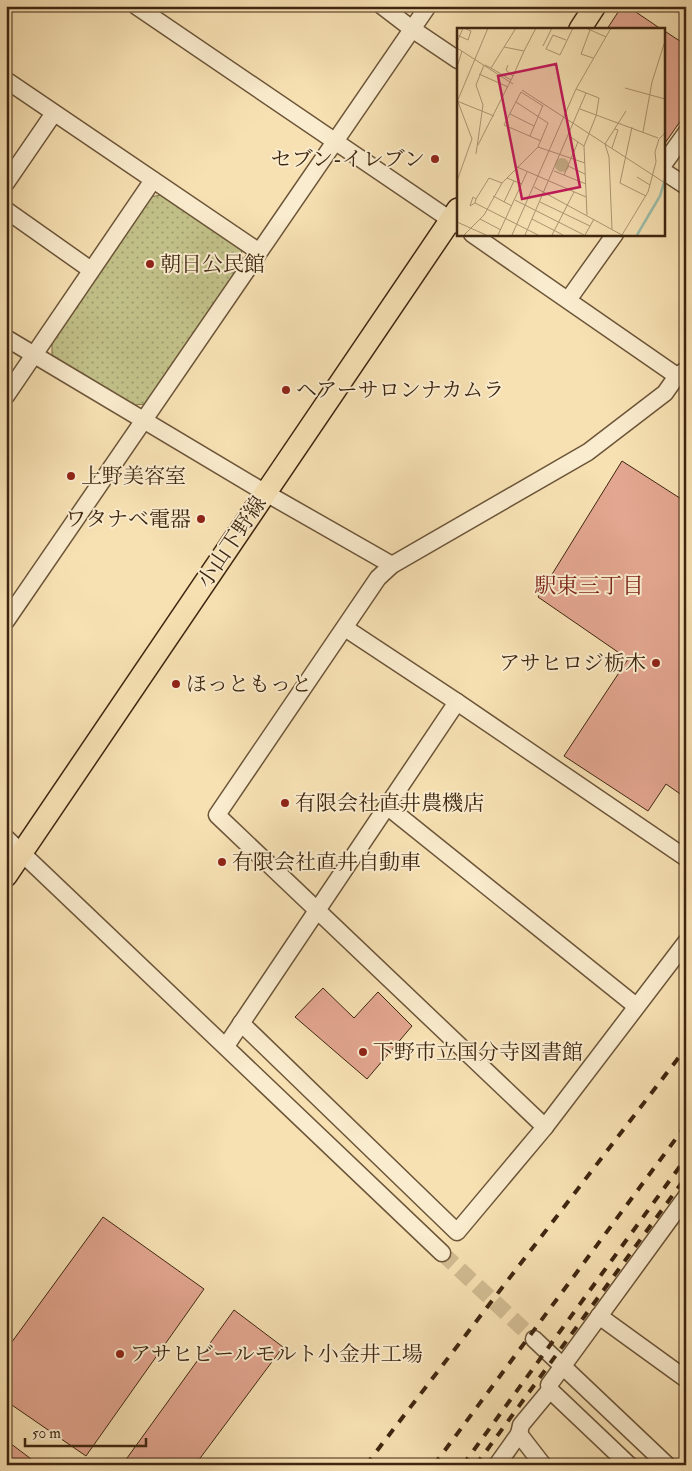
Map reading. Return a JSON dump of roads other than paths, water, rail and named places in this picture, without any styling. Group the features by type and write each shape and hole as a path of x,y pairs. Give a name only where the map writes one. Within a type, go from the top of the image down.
{"main road":[{"path":"581,28 595,6"},
{"name":"小山下野線","path":"6,876 264,492 456,218"}],"street":[{"path":"136,6 334,140 456,218"},
{"path":"382,6 412,30 457,59"},
{"path":"7,618 428,6"},
{"path":"6,80 258,251"},
{"path":"6,183 54,113"},
{"path":"664,164 686,132"},
{"path":"664,171 686,186"},
{"path":"6,396 153,180"},
{"path":"6,210 91,270"},
{"path":"473,235 568,300 682,373 665,393 588,452 392,565 378,578 217,815 545,1127"},
{"path":"568,300 614,235"},
{"path":"6,338 264,492 392,565"},
{"path":"345,628 686,858"},
{"path":"226,1046 457,702"},
{"path":"388,807 636,1006"},
{"path":"6,838 442,1253"},
{"path":"241,1023 457,1232 545,1127 686,942"},
{"path":"629,1465 550,1390 549,1385 686,1197"},
{"path":"600,1316 686,1379"},
{"path":"534,1339 667,1465"},
{"path":"497,1465 519,1434 521,1425 550,1390"},
{"path":"519,1434 543,1465"}],"tunnel":[{"path":"442,1253 534,1339"}],"railway":[{"path":"366,1465 686,1048"},
{"path":"434,1465 686,1125"},
{"path":"463,1465 686,1158"},
{"path":"476,1465 686,1177"}],"place":[{"name":"セブン-イレブン","path":"435,159"},
{"name":"朝日公民館","path":"150,264"},
{"name":"ヘアーサロンナカムラ","path":"286,390"},
{"name":"上野美容室","path":"71,476"},
{"name":"ワタナベ電器","path":"201,519"},
{"name":"アサヒロジ栃木","path":"656,663"},
{"name":"ほっともっと","path":"176,684"},
{"name":"有限会社直井農機店","path":"285,803"},
{"name":"有限会社直井自動車","path":"222,862"},
{"name":"下野市立国分寺図書館","path":"363,1052"},
{"name":"アサヒビールモルト小金井工場","path":"120,1354"}],"district":[{"name":"駅東三丁目","path":"589,586"}]}
